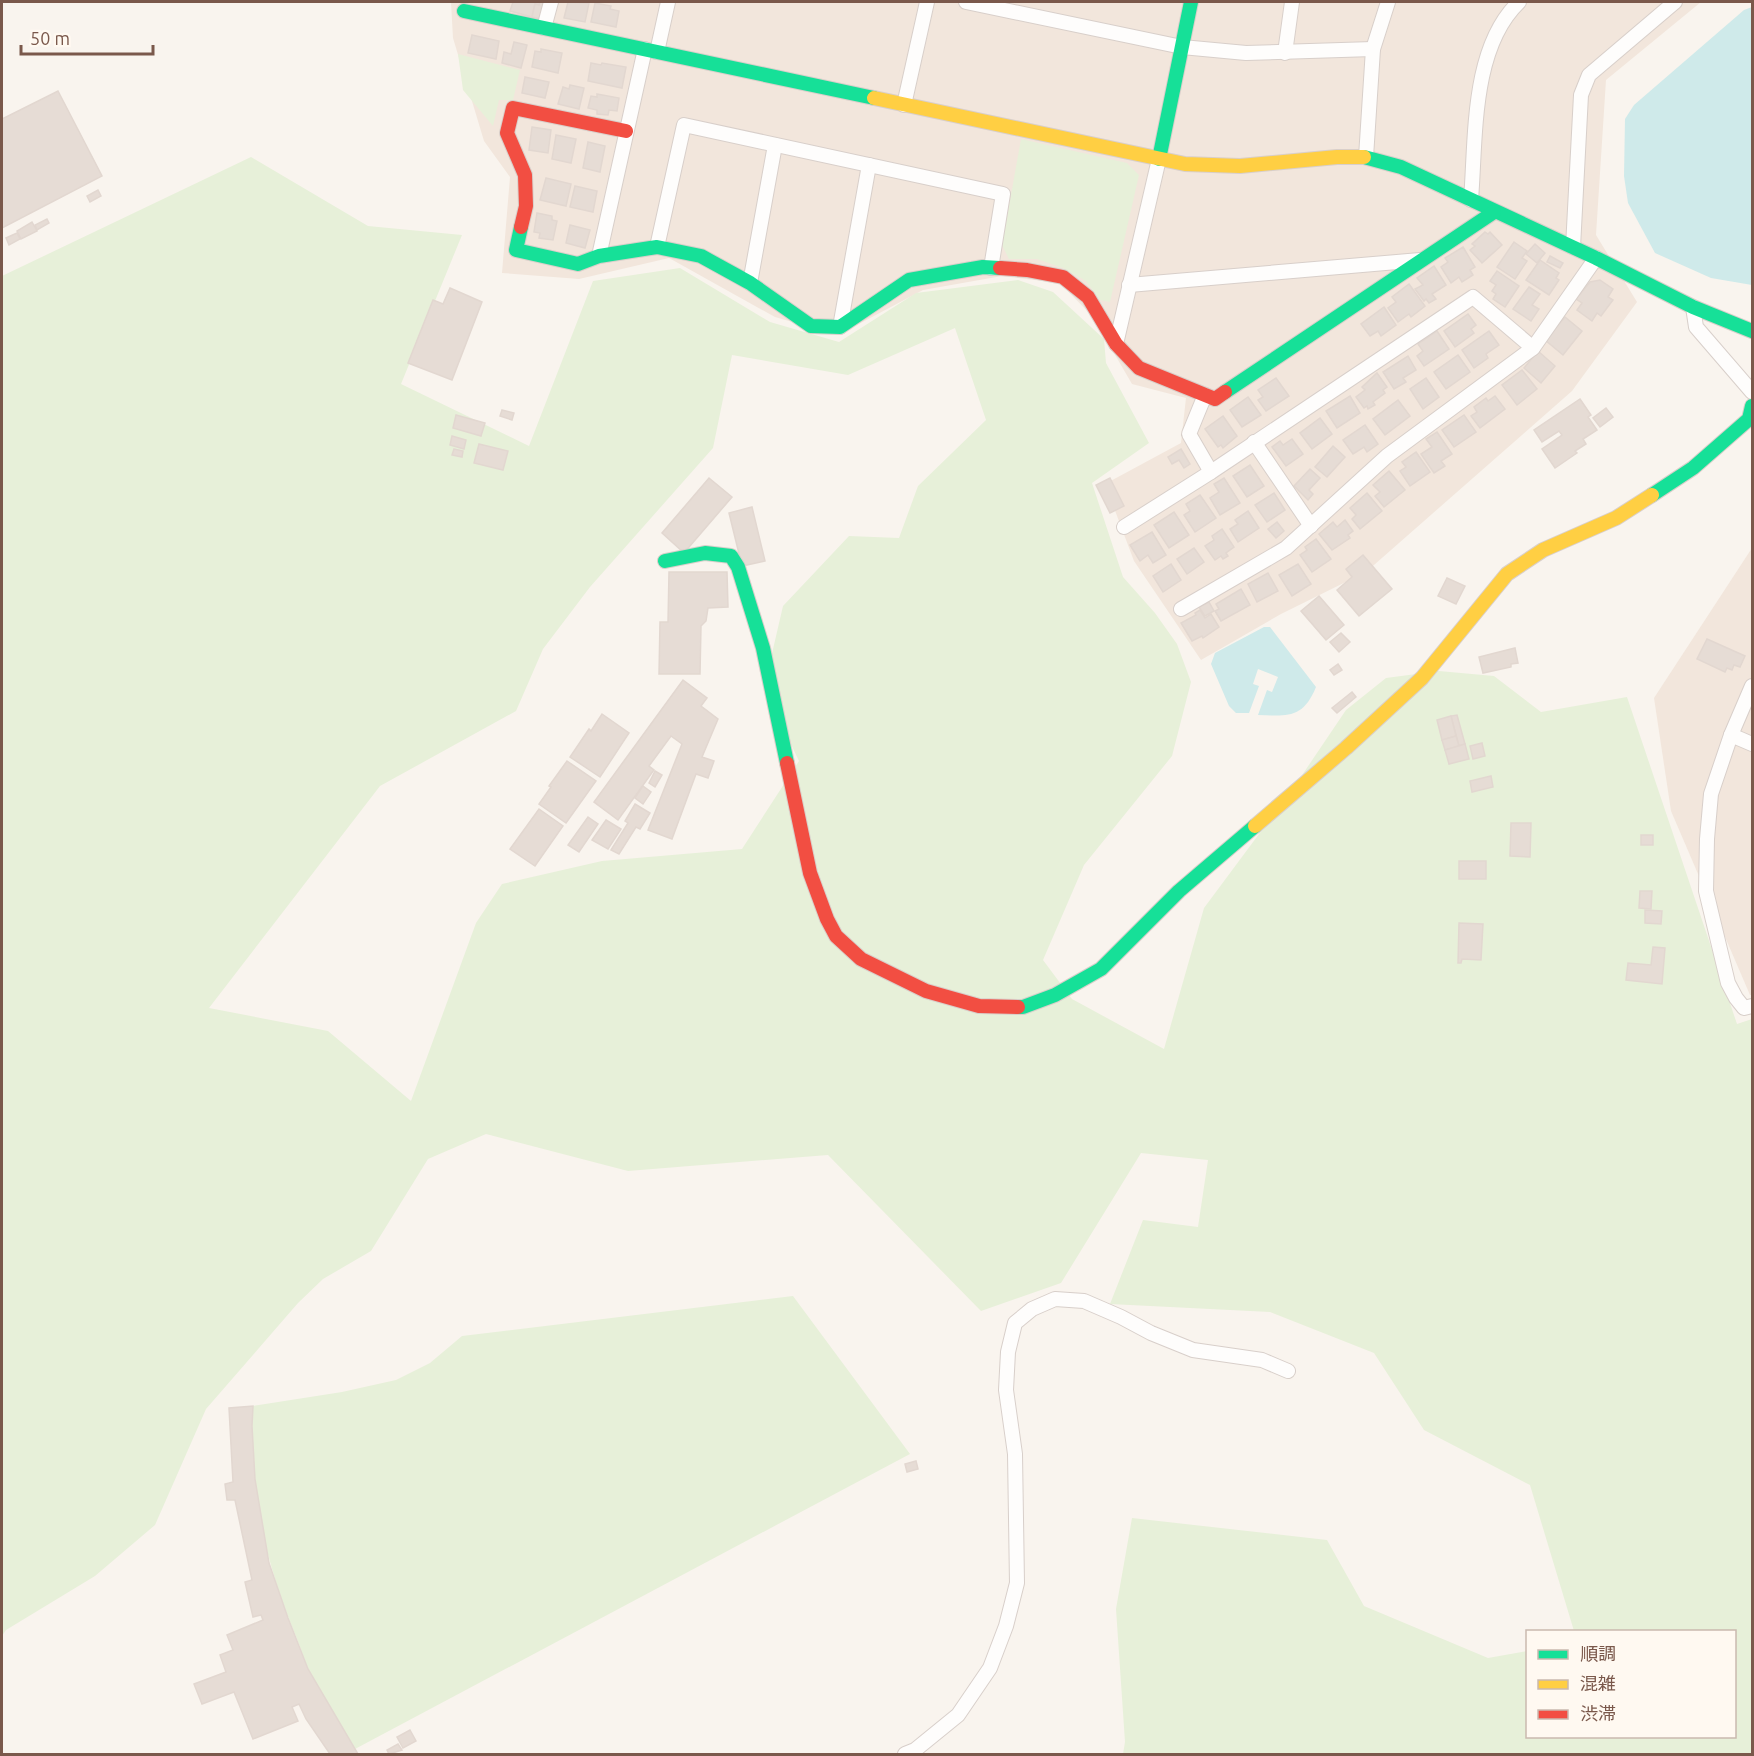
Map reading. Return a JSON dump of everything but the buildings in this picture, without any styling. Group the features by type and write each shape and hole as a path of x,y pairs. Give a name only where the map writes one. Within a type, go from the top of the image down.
{"street":[{"path":"544,28 550,2"},
{"path":"599,256 626,131 668,2"},
{"path":"904,105 927,2"},
{"path":"966,2 1182,47 1246,53 1373,49"},
{"path":"1116,344 1159,159 1191,2"},
{"path":"1285,53 1292,2"},
{"path":"1366,158 1373,49 1388,2"},
{"path":"1471,200 1480,82 1492,42 1509,11 1519,2"},
{"path":"1573,247 1581,95 1589,75 1675,2"},
{"path":"464,6 544,28 1185,165 1216,166 1336,157 1366,158 1401,166 1494,212 1596,258 1693,307 1752,332"},
{"path":"626,131 513,108 507,133 525,175 526,206 516,250 578,264 599,256 657,247 701,256 750,283 811,326 840,327 909,280 991,268 1028,270 1063,277 1088,297 1116,344 1139,368 1215,399 1494,212"},
{"path":"657,247 684,125 1003,194 991,268"},
{"path":"750,283 775,144"},
{"path":"840,327 869,165"},
{"path":"1181,609 1286,548 1387,456 1533,348 1596,258"},
{"path":"1129,285 1423,260"},
{"path":"1125,527 1473,297 1533,348"},
{"path":"1693,307 1696,327 1752,392"},
{"path":"1205,395 1189,434 1211,472"},
{"path":"665,561 705,553 731,556 738,567 763,648 810,873 827,919 836,936 861,959 926,991 979,1006 1023,1007 1055,995 1101,969 1179,891 1346,748 1422,678 1507,574 1543,550 1616,518 1693,468 1749,419 1752,406"},
{"path":"1254,442 1311,526"},
{"path":"1752,686 1731,735 1711,794 1706,891 1728,983 1744,1008 1752,1006"},
{"path":"1731,735 1752,744"},
{"path":"905,1755 915,1750 958,1715 990,1668 1006,1626 1017,1583 1015,1454 1006,1390 1008,1352 1015,1323 1032,1309 1055,1299 1084,1301 1193,1350 1262,1360 1288,1371"}],"shaded area":[{"path":"451,2 1701,2 1606,80 1596,235 1637,302 1572,391 1366,572 1281,614 1201,660 1134,561 1105,484 1181,443 1186,398 1132,384 1093,317 1060,283 1002,276 923,290 838,335 775,317 669,258 579,279 502,273 510,177 484,141 453,38"},
{"path":"1752,548 1752,995 1750,995 1671,811 1654,698"}],"green space":[{"path":"458,54 520,70 513,100 499,100 493,126 463,90"},
{"path":"1021,139 1127,163 1139,175 1110,302 1100,300 1086,281 1063,268 1037,259 1009,259 1002,245"},
{"path":"251,157 368,226 462,235 401,384 529,446 593,281 680,268 770,322 839,342 916,293 1018,280 1053,292 1104,339 1106,363 1149,443 1092,483 1123,577 1155,613 1177,644 1191,682 1172,756 1084,865 1043,960 1072,999 1164,1049 1204,908 1294,787 1346,710 1386,678 1439,671 1494,676 1541,712 1627,697 1737,1024 1752,1019 1752,1754 1123,1754 1125,1742 1116,1609 1132,1518 1327,1540 1364,1606 1488,1658 1526,1651 1526,1738 1736,1738 1736,1630 1574,1630 1530,1485 1424,1430 1374,1353 1270,1312 1110,1304 1143,1220 1198,1227 1208,1160 1141,1153 1061,1283 981,1311 828,1155 628,1171 486,1134 428,1159 371,1251 323,1279 298,1303 206,1409 155,1525 95,1576 6,1630 2,1636 2,276","holes":["955,328 986,420 918,486 899,538 849,536 783,606 764,688 799,761 742,849 602,861 502,884 476,923 411,1101 328,1031 209,1008 380,786 516,711 543,649 590,587 713,448 732,355 848,375"]},
{"path":"793,1296 910,1454 355,1749 309,1670 276,1583 256,1495 253,1466 253,1406 342,1392 396,1380 430,1363 462,1336"}],"water":[{"path":"1752,7 1752,285 1711,278 1655,253 1628,203 1624,176 1625,119 1634,105 1744,10"},
{"path":"1264,627 1270,627 1316,687 1306,705 1293,713 1277,716 1258,715 1267,690 1272,692 1278,677 1258,669 1253,684 1259,686 1249,713 1236,713 1229,706 1211,664 1215,653"}],"traffic: fast":[{"path":"1159,159 1191,2"},
{"path":"464,11 874,98"},
{"path":"1364,157 1401,167 1596,258 1693,307 1752,331"},
{"path":"1225,392 1494,212"},
{"path":"521,227 516,250 578,264 599,256 657,247 701,256 750,283 811,326 840,327 909,280 983,267 1000,268"},
{"path":"1652,495 1693,468 1749,419 1752,406"},
{"path":"665,561 705,553 731,556 738,567 763,648 787,763"},
{"path":"1018,1007 1055,995 1101,969 1179,891 1255,826"}],"traffic: slow":[{"path":"874,98 1185,164 1240,166 1337,157 1364,157"},
{"path":"1255,826 1346,748 1422,678 1507,574 1543,550 1616,518 1652,495"}],"traffic: jam":[{"path":"521,227 526,206 525,175 507,133 513,108 626,131"},
{"path":"1000,268 1027,270 1063,277 1088,297 1116,344 1139,368 1215,399 1225,392"},
{"path":"787,763 810,873 827,919 836,936 861,959 926,991 979,1006 1018,1007"}]}
